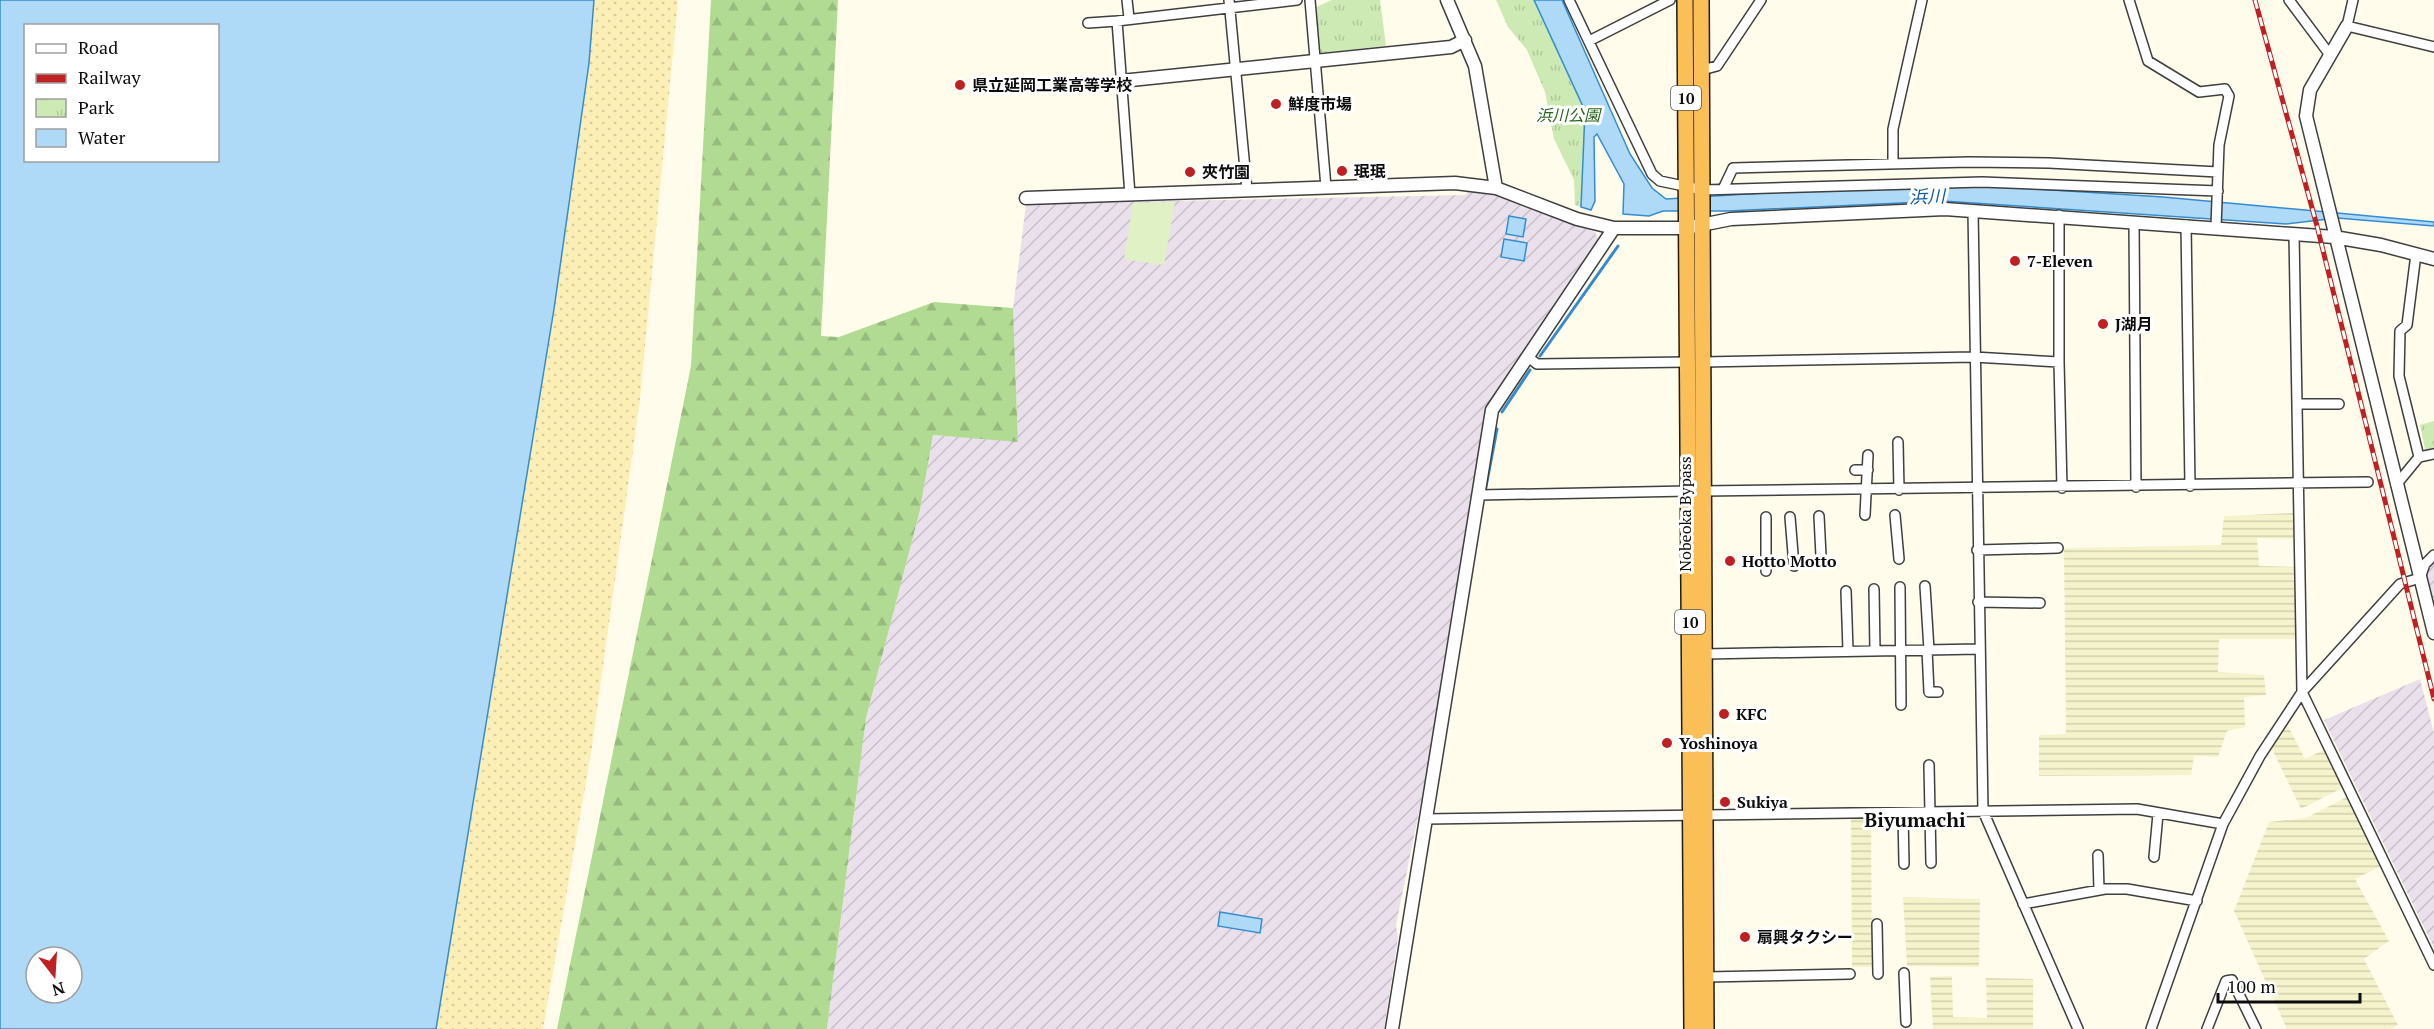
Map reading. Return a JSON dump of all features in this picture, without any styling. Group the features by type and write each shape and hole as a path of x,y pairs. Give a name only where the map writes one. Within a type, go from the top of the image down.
{"highway":[{"name":"Nobeoka Bypass","path":"1685,0 1688,362 1704,654 1692,1029"},
{"name":"Nobeoka Bypass","path":"1701,0 1703,362 1696,491 1698,815 1706,977 1706,1029"}],"street":[{"path":"1127,0 1129,18"},
{"path":"1088,23 1117,21 1229,4 1297,0"},
{"path":"1317,0 1309,0 1326,187"},
{"path":"1447,0 1466,40 1482,91 1496,188"},
{"path":"1569,0 1652,174 1660,182 1686,191 1982,182 2217,194"},
{"path":"1589,41 1670,0"},
{"path":"1702,70 1717,66 1761,0"},
{"path":"1893,164 1893,129 1922,0"},
{"path":"2129,0 2148,62 2199,92 2220,88 2224,89 2229,96 2219,145 2216,224"},
{"path":"2289,0 2330,55"},
{"path":"2353,0 2347,27 2310,90 2306,106 2325,202 2434,633"},
{"path":"1229,4 1247,190"},
{"path":"1117,21 1130,195"},
{"path":"2347,27 2434,47"},
{"path":"1120,81 1451,46 1466,40"},
{"path":"1723,189 1733,168 2049,163 2218,172"},
{"path":"1026,198 1455,183 1496,188 1577,219 1614,228 1704,219 1973,210 2186,225 2216,224 2294,234 2333,232 2434,259"},
{"path":"1973,210 1983,811 2078,1029"},
{"path":"2059,215 2062,488"},
{"path":"2134,222 2136,487"},
{"path":"2186,225 2190,486"},
{"path":"1392,1029 1492,410 1614,228"},
{"path":"2294,234 2302,692 2434,965"},
{"path":"2416,254 2407,325 2400,331 2398,376 2419,457"},
{"path":"1527,356 1538,364 1688,362"},
{"path":"1703,362 1974,357 2059,362"},
{"path":"2297,404 2339,404"},
{"path":"1898,442 1899,490"},
{"path":"2396,485 2419,457 2434,454"},
{"path":"1865,516 1868,455"},
{"path":"1855,470 1868,470"},
{"path":"1479,495 2368,482"},
{"path":"1895,515 1899,560"},
{"path":"1819,516 1821,556"},
{"path":"1766,517 1766,571"},
{"path":"1790,517 1794,566"},
{"path":"1977,550 2058,548"},
{"path":"2420,578 2425,564 2434,555"},
{"path":"2151,1029 2223,824 2275,730 2302,692 2400,584 2420,578"},
{"path":"1925,586 1929,692 1938,692"},
{"path":"1900,587 1900,705"},
{"path":"1874,589 1875,651"},
{"path":"1846,591 1848,651"},
{"path":"1978,602 2040,603"},
{"path":"1704,654 1979,649"},
{"path":"1929,765 1930,863"},
{"path":"1426,819 2137,809 2223,824"},
{"path":"1903,813 1904,864"},
{"path":"2154,856 2158,814"},
{"path":"2098,855 2099,890"},
{"path":"2023,904 2099,890 2127,889 2197,901"},
{"path":"1877,924 1878,974"},
{"path":"1904,973 1906,1022"},
{"path":"1706,977 1850,974"},
{"path":"2208,1029 2226,981 2232,980 2256,1029"}],"shaded area":[{"path":"1467,190 1493,195 1595,232 1600,243 1489,406 1434,738 1396,925 1398,938 1384,1029 827,1029 866,718 920,510 933,435 1018,441 1013,308 1026,204 1466,195"},
{"path":"2294,513 2295,539 2257,538 2259,566 2295,567 2297,639 2219,639 2218,672 2264,675 2266,695 2244,697 2245,727 2227,731 2218,757 2194,756 2191,775 2039,776 2039,735 2066,734 2064,548 2221,545 2224,516"},
{"path":"2434,561 2434,607 2426,575"},
{"path":"2420,679 2434,733 2434,948 2324,720"},
{"path":"2287,724 2305,759 2325,749 2344,787 2301,809 2271,747"},
{"path":"2347,797 2381,866 2355,879 2389,941 2364,959 2398,1025 2390,1029 2287,1029 2234,911 2269,822 2306,818"},
{"path":"1851,819 1871,820 1872,967 1852,967"},
{"path":"1903,897 1980,899 1979,967 1907,966"},
{"path":"1952,976 1953,1017 1987,1018 1986,978 2033,979 2033,1029 1933,1029 1930,977"}],"green space":[{"path":"711,0 838,0 821,336 839,337 934,302 1013,308 1018,442 933,435 920,510 866,718 827,1029 557,1029 691,366"},
{"path":"1332,0 1380,0 1386,46 1318,53 1314,8"},
{"name":"浜川公園","path":"1496,0 1535,0 1585,111 1581,207 1575,205 1574,180 1554,139 1545,92 1527,50 1508,27"},
{"path":"1175,202 1164,265 1124,259 1133,203"},
{"path":"2434,421 2434,452 2426,454 2420,425"}],"sand":[{"path":"594,0 678,0 640,399 591,753 543,1029 436,1029 554,309 589,63"}],"water":[{"path":"0,0 594,0 589,63 554,309 436,1029 0,1029"},
{"name":"浜川","path":"1534,0 1562,0 1630,154 1652,188 1666,199 1814,190 1970,185 2163,197 2434,222 2434,226 2337,218 2286,224 1943,201 1728,211 1663,211 1649,216 1623,214 1624,184 1597,134 1594,137 1595,201 1591,210 1581,207 1585,111"},
{"path":"1509,216 1526,219 1523,237 1506,234"},
{"path":"1504,239 1527,243 1524,261 1501,257"},
{"path":"1220,912 1262,919 1260,933 1218,926"}],"waterway":[{"path":"1540,356 1618,246"},
{"path":"1502,412 1530,370"},
{"path":"1485,492 1497,429"}],"railway":[{"path":"2255,0 2317,226 2434,699"}],"place":[{"name":"県立延岡工業高等学校","path":"960,85"},
{"name":"鮮度市場","path":"1276,104"},
{"name":"珉珉","path":"1342,171"},
{"name":"夾竹園","path":"1190,172"},
{"name":"7-Eleven","path":"2015,261"},
{"name":"J湖月","path":"2103,324"},
{"name":"Hotto Motto","path":"1730,561"},
{"name":"KFC","path":"1724,714"},
{"name":"Yoshinoya","path":"1667,743"},
{"name":"Sukiya","path":"1725,802"},
{"name":"扇興タクシー","path":"1745,937"}],"district":[{"name":"Biyumachi","path":"1915,819"}]}
